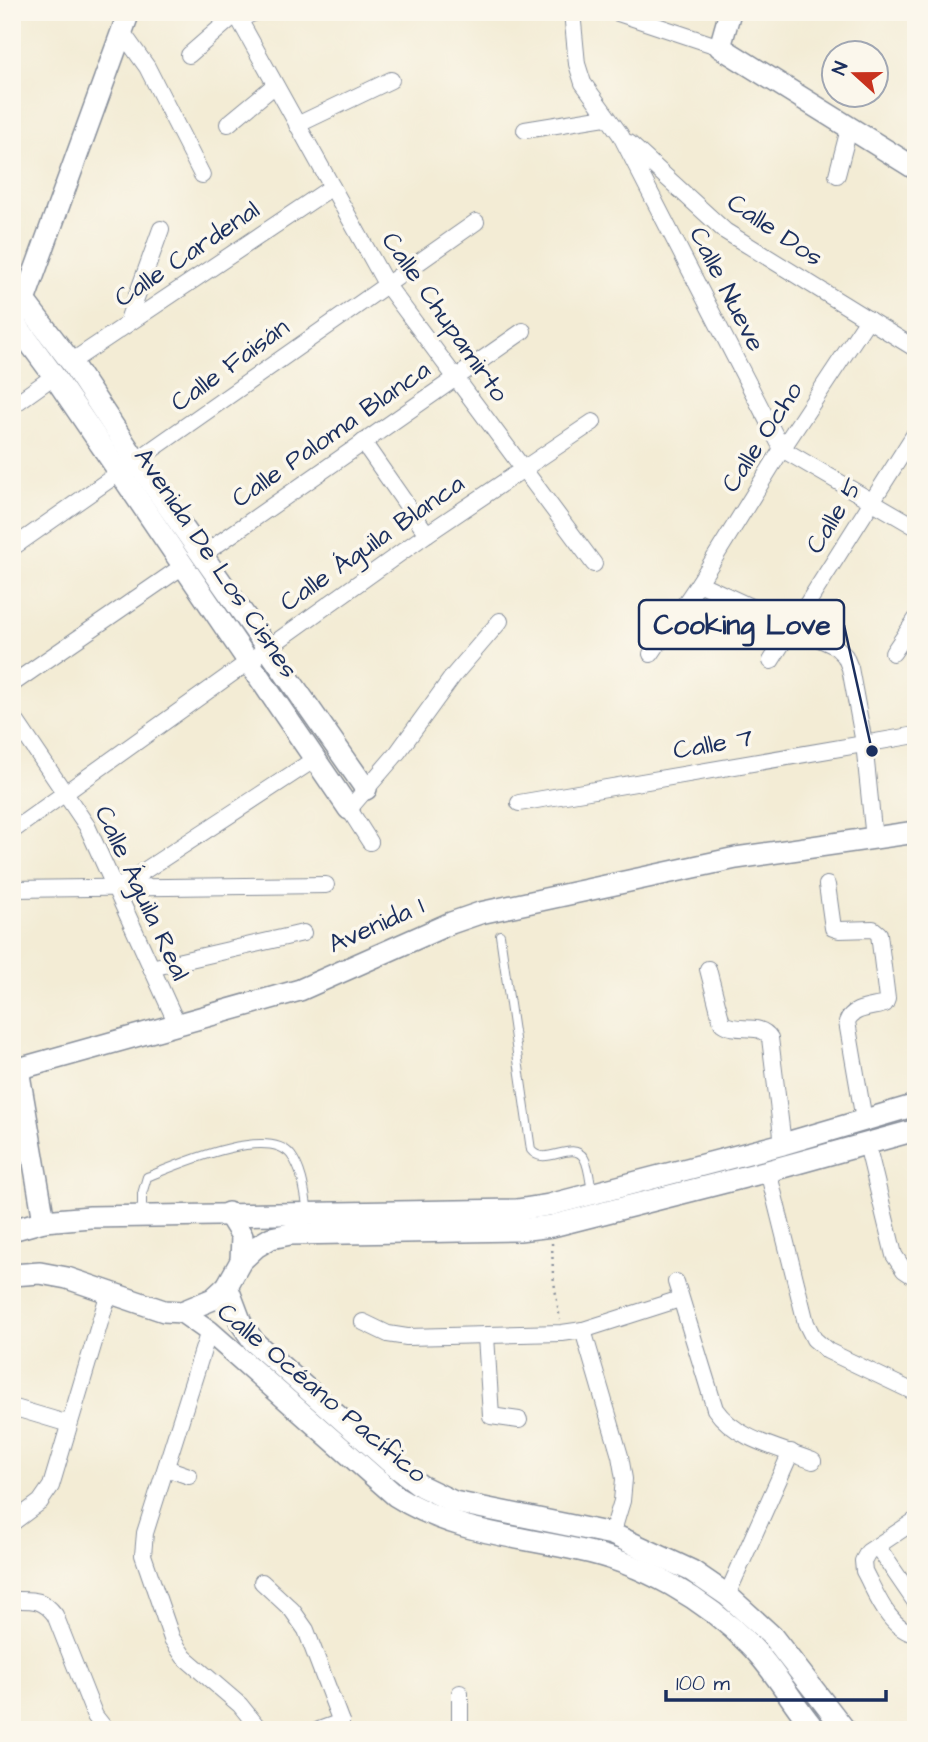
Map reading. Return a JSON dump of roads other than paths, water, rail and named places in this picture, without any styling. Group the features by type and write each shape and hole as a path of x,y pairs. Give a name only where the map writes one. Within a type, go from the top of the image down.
{"street":[{"path":"189,55 236,15 256,12"},
{"name":"Calle Nueve","path":"572,12 577,64 583,83 605,117 620,134 782,449"},
{"path":"615,12 720,47 916,169"},
{"path":"720,47 730,12"},
{"name":"Calle Chupamirto","path":"236,15 386,284 594,564"},
{"path":"125,22 202,175"},
{"path":"16,312 125,22"},
{"path":"297,125 391,80"},
{"path":"228,124 275,85"},
{"path":"524,130 605,117"},
{"path":"837,176 849,129"},
{"name":"Calle Dos","path":"620,134 725,232 916,349"},
{"name":"Calle Cardenal","path":"71,362 332,187"},
{"name":"Calle Faisán","path":"12,548 476,222"},
{"path":"127,323 162,229"},
{"name":"Avenida De Los Cisnes","path":"16,312 71,362 183,566 370,842"},
{"name":"Avenida De Los Cisnes","path":"16,312 54,376 202,555 366,789"},
{"name":"Calle Ocho","path":"651,653 869,319"},
{"name":"Calle Paloma Blanca","path":"202,555 523,331"},
{"path":"12,407 54,376"},
{"name":"Calle Águila Blanca","path":"12,831 427,534 593,422"},
{"name":"Calle 5","path":"771,661 916,432"},
{"path":"363,442 427,534"},
{"path":"782,449 916,527"},
{"path":"12,684 183,566"},
{"path":"699,583 835,646 845,656 850,668 864,743 874,839"},
{"path":"893,653 916,619"},
{"path":"349,809 398,752 453,676 500,621"},
{"name":"Calle Águila Real","path":"12,715 87,826 177,1024"},
{"name":"Calle 7","path":"519,803 916,735"},
{"path":"117,888 315,759"},
{"name":"Avenida 1","path":"44,1221 19,1117 14,1070 300,990 451,923 480,913 736,858 916,832"},
{"path":"827,885 833,928 873,929 879,934 887,999 885,1004 855,1011 849,1016 848,1022 864,1120"},
{"path":"12,890 326,886"},
{"path":"151,968 303,933"},
{"path":"708,969 722,1023 734,1029 759,1029 766,1032 769,1038 783,1144"},
{"path":"12,1230 44,1221 142,1215 517,1210 549,1205 783,1144 916,1105"},
{"name":"Calle Océano Pacífico","path":"12,1275 40,1273 67,1278 164,1311 182,1312 213,1299 227,1286 241,1261 271,1238 290,1234 519,1230 552,1226 916,1130"},
{"path":"867,1144 894,1255 904,1270 916,1278"},
{"path":"768,1171 806,1323 814,1339 828,1351 916,1393"},
{"path":"636,1182 642,1204"},
{"path":"228,1213 242,1236 241,1261"},
{"path":"676,1282 715,1409 722,1420 734,1429 813,1461"},
{"name":"Calle Océano Pacífico","path":"227,1286 241,1323 254,1342 392,1464 421,1486 454,1503 612,1534 692,1571 727,1595 772,1636 845,1730"},
{"path":"12,1523 40,1502 51,1486 109,1292"},
{"path":"363,1322 388,1334 407,1337 562,1333 583,1330 680,1299"},
{"name":"Calle Océano Pacífico","path":"182,1312 209,1331 396,1496 416,1509 445,1522 480,1531 604,1556 677,1588 717,1615 752,1646 815,1730"},
{"path":"583,1330 620,1456 624,1479 622,1501 612,1534 649,1560 677,1588"},
{"path":"209,1331 145,1533 143,1555 172,1639 184,1657 240,1705 260,1730"},
{"path":"486,1336 491,1416 519,1420"},
{"path":"12,1407 69,1424"},
{"path":"727,1595 791,1452"},
{"path":"166,1468 190,1476"},
{"path":"916,1520 868,1552 863,1561 863,1571 896,1626 905,1633 916,1634"},
{"path":"877,1546 916,1603"},
{"path":"262,1581 292,1610 306,1630 346,1726 319,1730"},
{"path":"12,1600 34,1600 46,1604 55,1615 95,1716 106,1730"},
{"path":"460,1693 460,1730"}],"lane":[{"path":"500,934 531,1150 543,1158 573,1151 579,1153 585,1159 592,1194"},
{"path":"142,1215 142,1194 147,1177 196,1158 252,1143 274,1145 290,1153 298,1167 308,1212"}],"place":[{"name":"Cooking Love","path":"872,751"}]}
